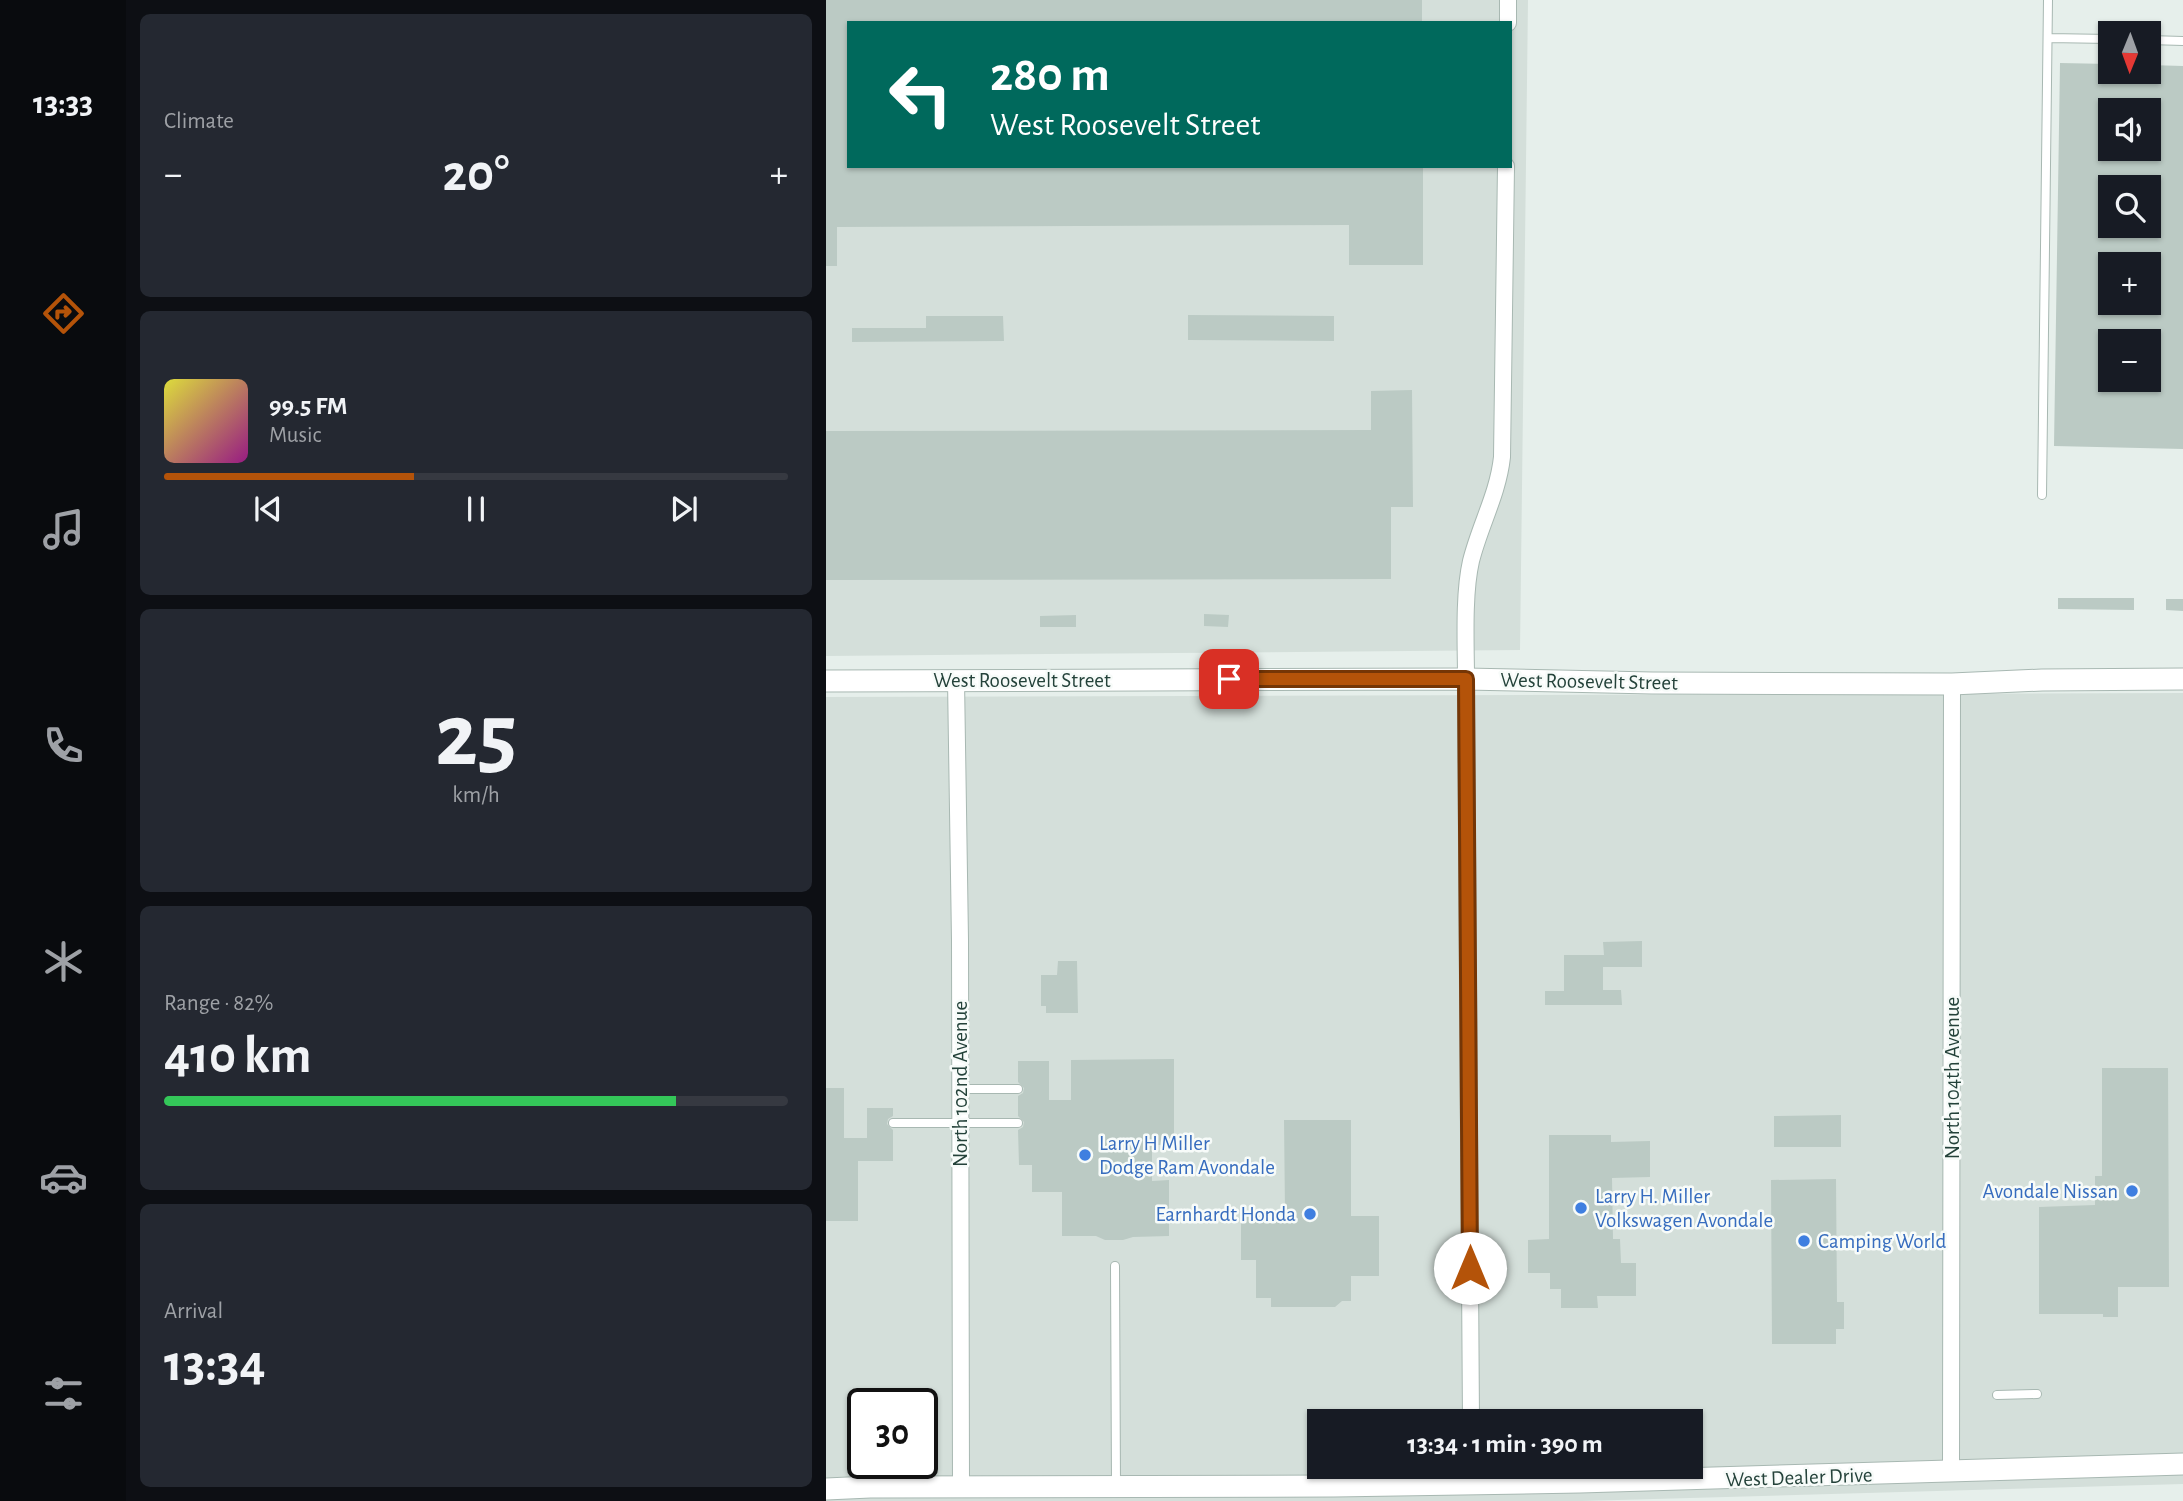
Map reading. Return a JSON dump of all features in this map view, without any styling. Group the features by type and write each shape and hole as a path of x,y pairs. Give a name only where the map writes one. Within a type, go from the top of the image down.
{"street":[{"path":"1508,0 1508,21"},
{"path":"1471,1409 1466,679 1468,594 1471,563 1500,477 1502,457 1506,168"},
{"name":"West Roosevelt Street","path":"826,681 1466,679 1952,684 2183,679"},
{"name":"North 102nd Avenue","path":"957,680 961,1487"},
{"name":"North 104th Avenue","path":"1951,1472 1952,684"},
{"name":"West Dealer Drive","path":"1703,1474 1951,1472 2183,1464"},
{"name":"West Dealer Drive","path":"826,1489 1116,1488 1362,1479"}],"lane":[{"path":"2042,495 2048,0"},
{"path":"2048,38 2098,39"},
{"path":"2161,40 2183,41"},
{"path":"960,1089 1018,1090"},
{"path":"893,1123 1018,1123"},
{"path":"1115,1266 1116,1488"},
{"path":"1997,1395 2037,1394"}],"shaded area":[{"path":"826,0 1528,0 1520,650 826,656"},
{"path":"2183,693 2183,1484 1582,1501 826,1501 826,697"}],"building":[{"path":"826,0 1422,0 1422,21 847,21 847,168 1423,168 1423,265 1349,265 1349,225 837,227 837,266 826,266"},
{"path":"2060,63 2098,64 2098,84 2161,84 2161,65 2183,66 2183,449 2054,446"},
{"path":"1188,315 1334,316 1334,341 1188,340"},
{"path":"926,316 1003,316 1004,341 852,342 852,328 926,328"},
{"path":"1412,390 1413,507 1391,507 1391,579 826,580 826,431 1371,430 1371,391"},
{"path":"2058,598 2134,598 2134,610 2058,609"},
{"path":"2166,599 2183,599 2183,611 2166,610"},
{"path":"1204,614 1229,615 1228,627 1204,626"},
{"path":"1076,615 1076,627 1040,627 1040,616"},
{"path":"1642,941 1642,967 1603,967 1603,990 1621,990 1622,1005 1545,1005 1545,991 1564,991 1564,955 1604,955 1603,942"},
{"path":"1058,961 1077,961 1078,1013 1046,1013 1046,1006 1041,1006 1041,975 1057,975"},
{"name":"Larry H Miller Dodge Ram Avondale","path":"1174,1059 1174,1145 1152,1145 1152,1181 1169,1180 1169,1236 1105,1240 1096,1236 1062,1236 1062,1192 1032,1192 1032,1165 1019,1165 1018,1130 1023,1127 1024,1122 1018,1116 1018,1096 1023,1093 1024,1088 1018,1082 1018,1061 1049,1061 1049,1100 1071,1100 1071,1060"},
{"name":"Avondale Nissan","path":"2102,1068 2168,1068 2169,1287 2118,1287 2118,1317 2103,1317 2103,1314 2039,1314 2039,1207 2095,1205 2095,1176 2102,1176"},
{"path":"826,1088 844,1088 844,1138 867,1138 867,1108 893,1108 893,1116 888,1119 887,1124 893,1130 893,1161 858,1161 858,1221 826,1221"},
{"path":"1841,1115 1841,1147 1774,1147 1774,1116"},
{"name":"Earnhardt Honda","path":"1284,1120 1351,1120 1351,1216 1379,1216 1379,1276 1351,1276 1351,1301 1342,1301 1335,1307 1271,1307 1271,1298 1256,1298 1256,1260 1241,1260 1241,1216 1269,1216 1269,1212 1285,1212"},
{"name":"Larry H. Miller Volkswagen Avondale","path":"1549,1135 1611,1135 1611,1142 1650,1141 1650,1177 1612,1178 1613,1239 1620,1239 1621,1263 1636,1263 1636,1296 1597,1296 1598,1308 1561,1308 1561,1289 1550,1289 1550,1273 1528,1273 1528,1240 1549,1239"},
{"name":"Camping World","path":"1836,1179 1837,1302 1844,1302 1844,1329 1836,1329 1836,1344 1772,1344 1771,1180"}],"place":[{"name":"Larry H Miller Dodge Ram Avondale","path":"1085,1155"},
{"name":"Avondale Nissan","path":"2132,1191"},
{"name":"Larry H. Miller Volkswagen Avondale","path":"1581,1208"},
{"name":"Earnhardt Honda","path":"1310,1214"},
{"name":"Camping World","path":"1804,1241"}],"route":[{"path":"1229,679 1466,679 1470,1268"}]}
